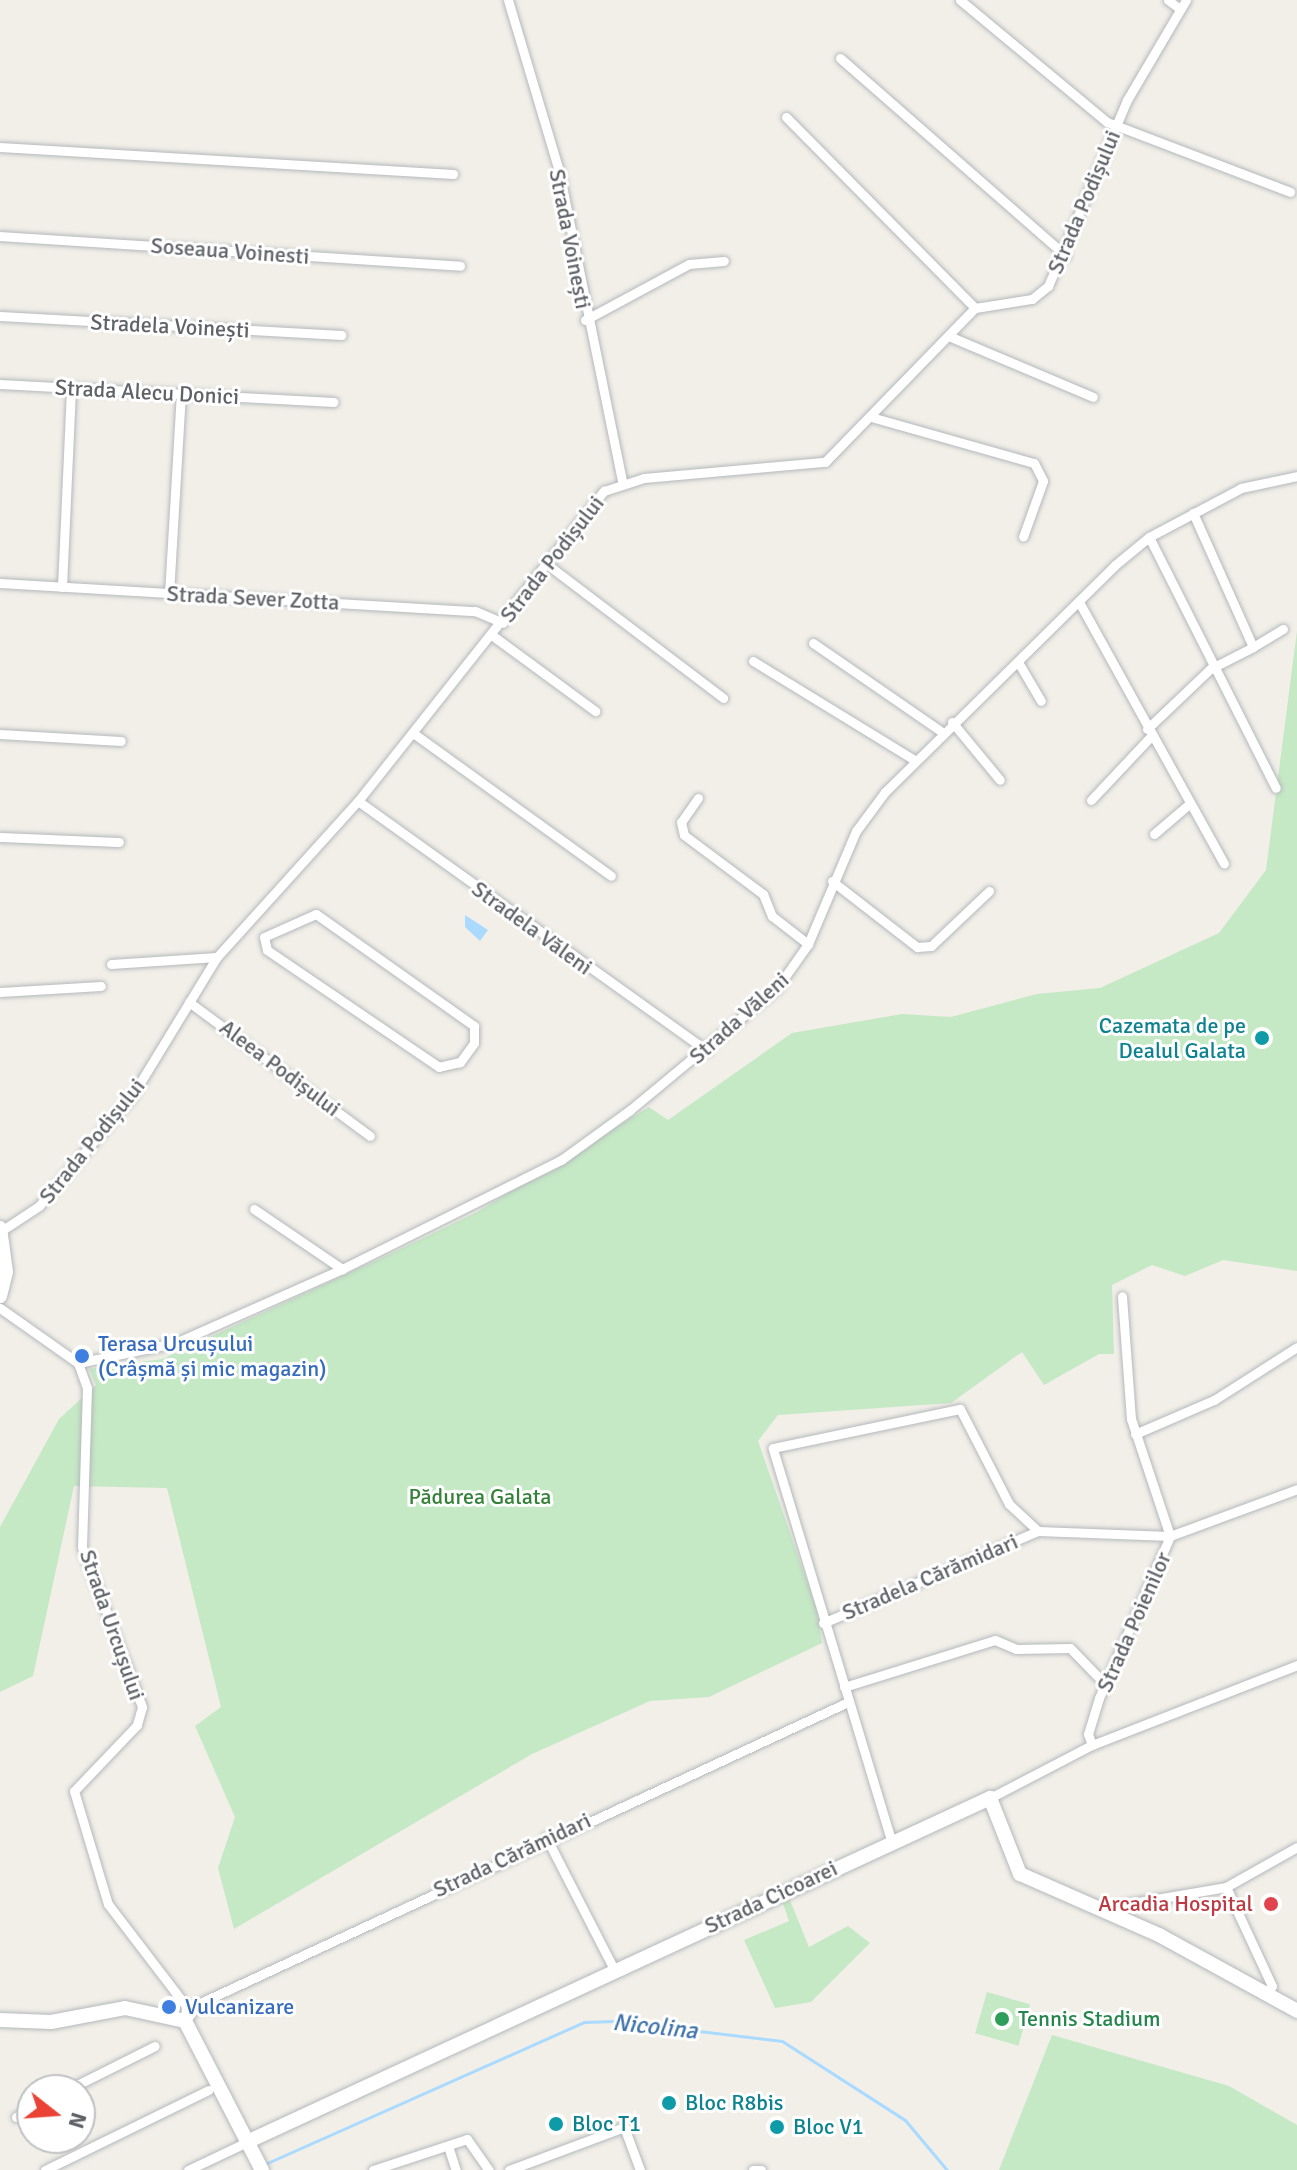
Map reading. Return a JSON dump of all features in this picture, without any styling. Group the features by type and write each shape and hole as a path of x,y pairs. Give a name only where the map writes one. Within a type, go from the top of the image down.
{"street":[{"name":"Strada Voinești","path":"508,0 559,171 585,320 622,481"},
{"path":"960,0 1116,126 1290,192"},
{"path":"1168,0 1183,5"},
{"name":"Strada Podișului","path":"0,1230 39,1206 132,1096 217,957 358,801 493,636 604,491 622,481 812,467 871,417 951,337 975,308 1032,299 1066,256 1116,126 1183,5"},
{"path":"840,58 1066,256"},
{"path":"786,117 975,308"},
{"path":"0,147 453,174"},
{"name":"Soseaua Voinesti","path":"0,236 460,266"},
{"path":"585,320 689,264 724,261"},
{"name":"Stradela Voinești","path":"0,316 341,335"},
{"path":"951,337 1093,397"},
{"name":"Strada Alecu Donici","path":"0,384 334,402"},
{"path":"62,587 71,387"},
{"path":"169,594 181,394"},
{"path":"871,417 1034,463 1043,481 1023,537"},
{"name":"Strada Văleni","path":"78,1363 175,1343 342,1269 561,1160 627,1105 707,1051 777,988 808,944 832,881 856,831 913,759 1079,602 1149,537 1241,488 1297,476"},
{"path":"1193,513 1253,647"},
{"path":"1149,537 1276,788"},
{"path":"548,565 723,698"},
{"name":"Strada Sever Zotta","path":"0,583 475,611 503,623"},
{"path":"1079,602 1224,864"},
{"path":"1091,800 1149,733 1215,668 1283,629"},
{"path":"493,636 595,711"},
{"path":"813,643 942,732"},
{"path":"753,661 913,759"},
{"path":"1018,662 1041,701"},
{"path":"952,722 1000,780"},
{"path":"413,733 611,876"},
{"path":"0,734 121,741"},
{"path":"698,798 681,822 684,835 763,894 772,916 808,944"},
{"name":"Stradela Văleni","path":"358,801 707,1051"},
{"path":"1154,834 1189,804"},
{"path":"0,837 119,842"},
{"path":"832,881 917,947 931,946 989,891"},
{"path":"245,925 264,937 267,950 439,1067 460,1062 474,1043 474,1026 316,914 264,937"},
{"path":"111,964 217,957"},
{"path":"0,992 101,986"},
{"name":"Aleea Podișului","path":"189,1002 370,1136"},
{"path":"254,1209 342,1269"},
{"path":"0,1230 0,1296"},
{"path":"1122,1296 1135,1434 1170,1536"},
{"path":"0,1308 78,1363"},
{"path":"1135,1434 1214,1400 1297,1347"},
{"name":"Strada Urcușului","path":"78,1363 88,1413 82,1547 142,1707 137,1725 74,1791 108,1904 186,2006 185,2021"},
{"name":"Stradela Cărămidari","path":"891,1840 823,1623 776,1447 960,1409 1009,1504 1038,1531"},
{"name":"Strada Poienilor","path":"1092,1745 1088,1734 1105,1684 1170,1536 1297,1489"},
{"name":"Stradela Cărămidari","path":"823,1623 1038,1531 1170,1536"},
{"path":"844,1687 995,1640 1016,1649 1070,1648 1105,1684"},
{"name":"Strada Cicoarei","path":"251,2146 891,1840 990,1798 1092,1745 1297,1665"},
{"name":"Strada Cărămidari","path":"185,2021 198,2004 546,1837 848,1702"},
{"path":"990,1798 1020,1874 1111,1913 1297,2011"},
{"path":"546,1837 615,1971"},
{"path":"1111,1913 1115,1906 1226,1887 1297,1847"},
{"path":"1226,1887 1272,1986 1266,1993"},
{"path":"0,2020 51,2022 125,2008 185,2021 262,2170"},
{"path":"96,2076 155,2046"},
{"path":"45,2170 208,2090"},
{"path":"509,2170 624,2127 640,2170"},
{"path":"373,2170 467,2139 489,2170"},
{"path":"188,2170 251,2146"},
{"path":"448,2146 456,2170"},
{"path":"753,2170 761,2170"}],"green space":[{"name":"Pădurea Galata","path":"1297,631 1297,1271 1223,1260 1185,1276 1152,1265 1112,1285 1114,1354 1099,1354 1044,1385 1022,1352 951,1403 778,1415 758,1441 817,1610 822,1643 709,1697 650,1701 532,1754 234,1929 218,1868 235,1817 195,1726 221,1707 167,1488 74,1486 33,1676 0,1692 0,1527 59,1419 96,1385 89,1369 162,1359 390,1254 477,1212 649,1107 668,1120 792,1033 902,1014 951,1017 1037,994 1100,988 1219,933 1266,870"},
{"path":"789,1898 809,1947 848,1926 870,1943 811,2002 775,2008 744,1940 789,1921 782,1901"},
{"name":"Tennis Stadium","path":"987,1992 1030,2004 1018,2046 975,2033"},
{"path":"1052,2035 1229,2086 1297,2125 1297,2170 999,2170"}],"water":[{"path":"465,915 488,930 480,941 465,927"}],"waterway":[{"name":"Nicolina","path":"265,2164 584,2022 615,2021 782,2041 905,2120 947,2170"}],"place":[{"name":"Cazemata de pe Dealul Galata","path":"1262,1038"},
{"name":"Terasa Urcușului (Crâșmă și mic magazin)","path":"82,1356"},
{"name":"Arcadia Hospital","path":"1271,1904"},
{"name":"Vulcanizare","path":"169,2007"},
{"name":"Tennis Stadium","path":"1002,2019"},
{"name":"Bloc R8bis","path":"669,2103"},
{"name":"Bloc T1","path":"556,2124"},
{"name":"Bloc V1","path":"777,2127"}]}
